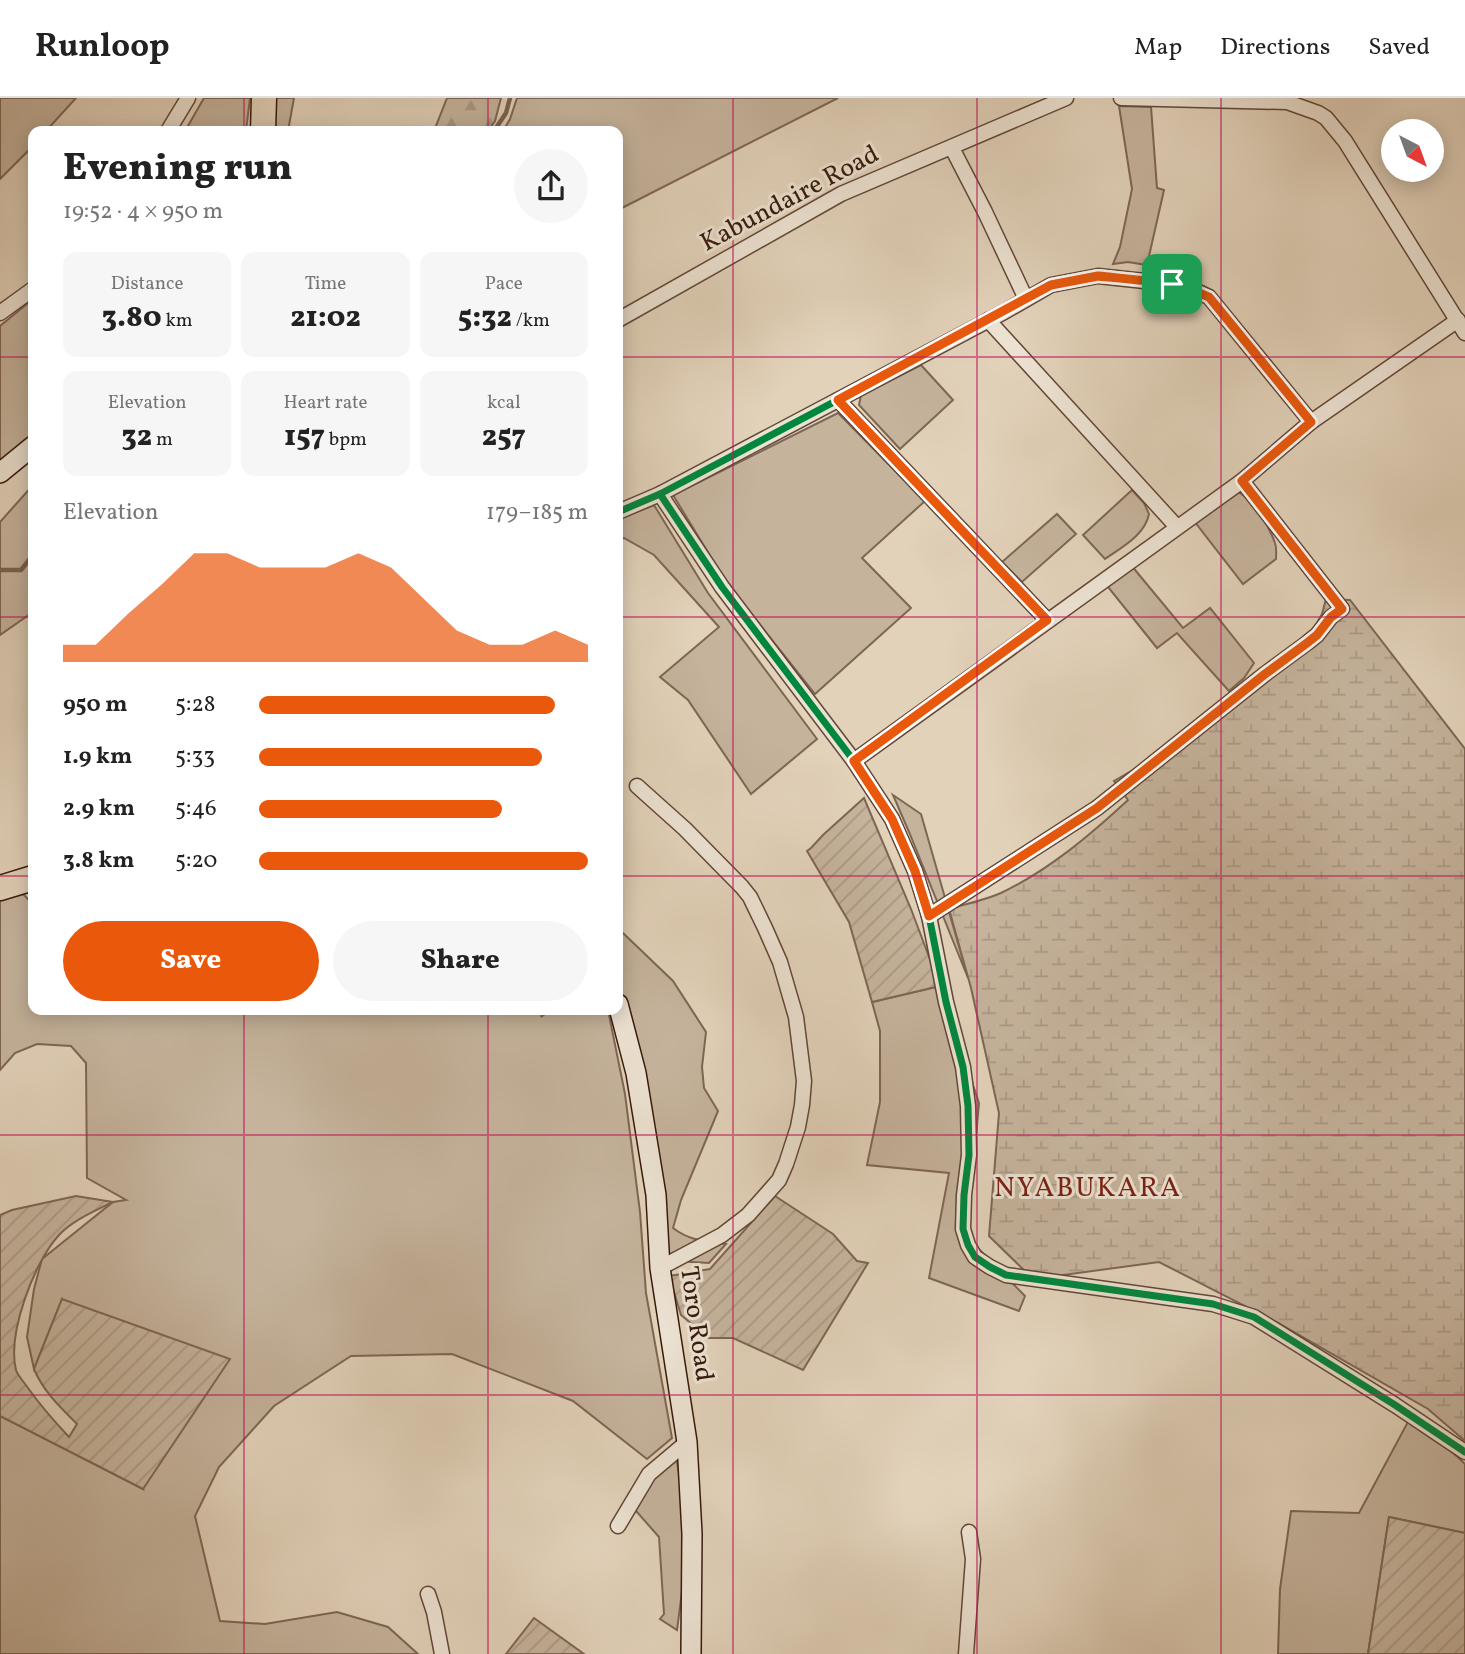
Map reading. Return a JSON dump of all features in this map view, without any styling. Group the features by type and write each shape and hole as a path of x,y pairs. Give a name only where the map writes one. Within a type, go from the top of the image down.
{"highway":[{"path":"263,126 264,98"},
{"path":"0,888 28,880"}],"main road":[{"path":"0,473 28,450"},
{"name":"Toro Road","path":"621,1015 636,1073 656,1195 660,1268 687,1442 692,1535 691,1654"}],"street":[{"path":"171,126 188,98"},
{"name":"Kabundaire Road","path":"623,317 841,194 1066,98"},
{"path":"854,761 1242,481 1311,422 1461,326 1353,152 1326,118 1287,100 1121,98"},
{"path":"952,148 1026,299"},
{"path":"623,510 660,494 1051,285 1098,276 1172,284 1209,297 1311,422"},
{"path":"0,313 28,293"},
{"path":"988,320 1177,527"},
{"path":"838,400 1047,620"},
{"path":"929,916 1097,808 1317,635 1331,617 1342,609 1242,481"},
{"path":"660,494 722,587 854,761 892,819 915,871 929,916 946,1002 963,1067 968,1106 969,1155 964,1195 964,1229 968,1245 975,1257 1006,1275 1213,1304 1254,1317 1465,1452"},
{"path":"637,786 685,830 750,897 780,962 790,994 796,1017 804,1081 798,1127 779,1180 748,1215 722,1235 660,1268"},
{"path":"618,1526 649,1474 687,1442"},
{"path":"966,1654 973,1559 969,1532"},
{"path":"428,1594 442,1654"}],"green space":[{"path":"0,98 76,98 51,126 28,126 28,151 0,179"},
{"path":"204,98 250,98 247,126 188,126"},
{"path":"274,98 294,98 289,126 273,126"},
{"path":"447,98 501,98 492,126 436,126"},
{"path":"517,98 838,98 623,207 623,126 506,126"},
{"path":"1119,106 1151,107 1157,188 1164,190 1147,265 1128,262 1113,264 1120,247 1132,189"},
{"path":"28,303 28,439 0,463 0,326"},
{"path":"921,365 953,400 900,449 859,405 861,395"},
{"path":"838,413 925,501 862,558 911,608 815,694 726,582 673,495"},
{"path":"1132,490 1144,503 1149,514 1147,521 1132,540 1105,559 1083,535"},
{"path":"1234,490 1247,498 1259,512 1276,545 1276,559 1243,584 1191,517"},
{"path":"28,491 28,615 0,635 0,522"},
{"path":"654,505 708,593 817,739 751,794 688,700 660,677 719,627 654,555 623,538 623,517"},
{"path":"1057,514 1076,534 1022,582 1002,562"},
{"path":"1131,565 1183,628 1210,608 1254,663 1244,678 1229,691 1177,633 1157,648 1104,582"},
{"path":"1326,599 1350,600 1465,749 1465,1441 1428,1409 1278,1323 1159,1262 1041,1278 1027,1273 989,1236 999,1113 971,988 949,909 995,895 1019,884 1083,839 1128,800 1114,781 1145,763 1312,632 1322,614"},
{"path":"893,795 921,814 968,978 909,832"},
{"path":"864,798 940,986 872,1002 849,922 807,851"},
{"path":"19,890 28,899 28,1015 609,1015 625,1094 640,1212 646,1293 672,1438 647,1459 573,1401 452,1354 351,1356 274,1406 219,1467 195,1516 220,1621 265,1624 337,1612 388,1627 418,1654 0,1654 0,1416 143,1489 62,1299 34,1369 27,1337 34,1289 42,1259 113,1202 126,1200 87,1178 86,1063 71,1046 37,1044 15,1053 0,1070 0,896"},
{"path":"623,933 673,981 706,1032 702,1067 704,1088 718,1111 681,1200 673,1228 692,1238 726,1244 709,1263 659,1260 619,1015 623,1015"},
{"path":"940,986 979,1103 968,1238 1025,1296 1019,1311 929,1278 949,1173 867,1165 880,1102 880,1031 872,1002"},
{"path":"76,1196 113,1202 71,1225 59,1235 40,1262 19,1319 14,1355 20,1377 69,1437 77,1424 47,1392 34,1369 62,1299 230,1359 143,1489 0,1416 0,1215"},
{"path":"775,1196 833,1234 857,1261 868,1263 803,1370 733,1338 708,1338 681,1315 669,1276 710,1269"},
{"path":"1409,1420 1432,1433 1465,1464 1465,1533 1389,1517 1368,1654 1278,1654 1280,1589 1291,1511 1359,1513"},
{"path":"675,1449 689,1538 677,1630 660,1619 664,1614 659,1537 629,1503"},
{"path":"1389,1517 1465,1533 1465,1654 1368,1654"},
{"path":"534,1618 584,1654 506,1654"}],"waterway":[{"path":"497,126 506,113 510,98"},
{"path":"0,570 21,570 28,561"}],"cycle path":[{"path":"623,510 660,494 1051,285 1098,276 1172,284 1209,297 1311,422"},
{"path":"660,494 722,587 854,761 892,819 915,871 929,916 946,1002 963,1067 968,1106 969,1155 963,1229 975,1257 1006,1275 1213,1304 1254,1317 1465,1452"}],"district":[{"name":"NYABUKARA","path":"1088,1188"}],"route":[{"path":"1098,276 1172,284 1209,297 1311,422 1242,481 1342,609 1331,617 1317,635 1097,808 929,916 915,871 892,819 854,761 1047,620 838,400 1051,285 1098,276"}]}
